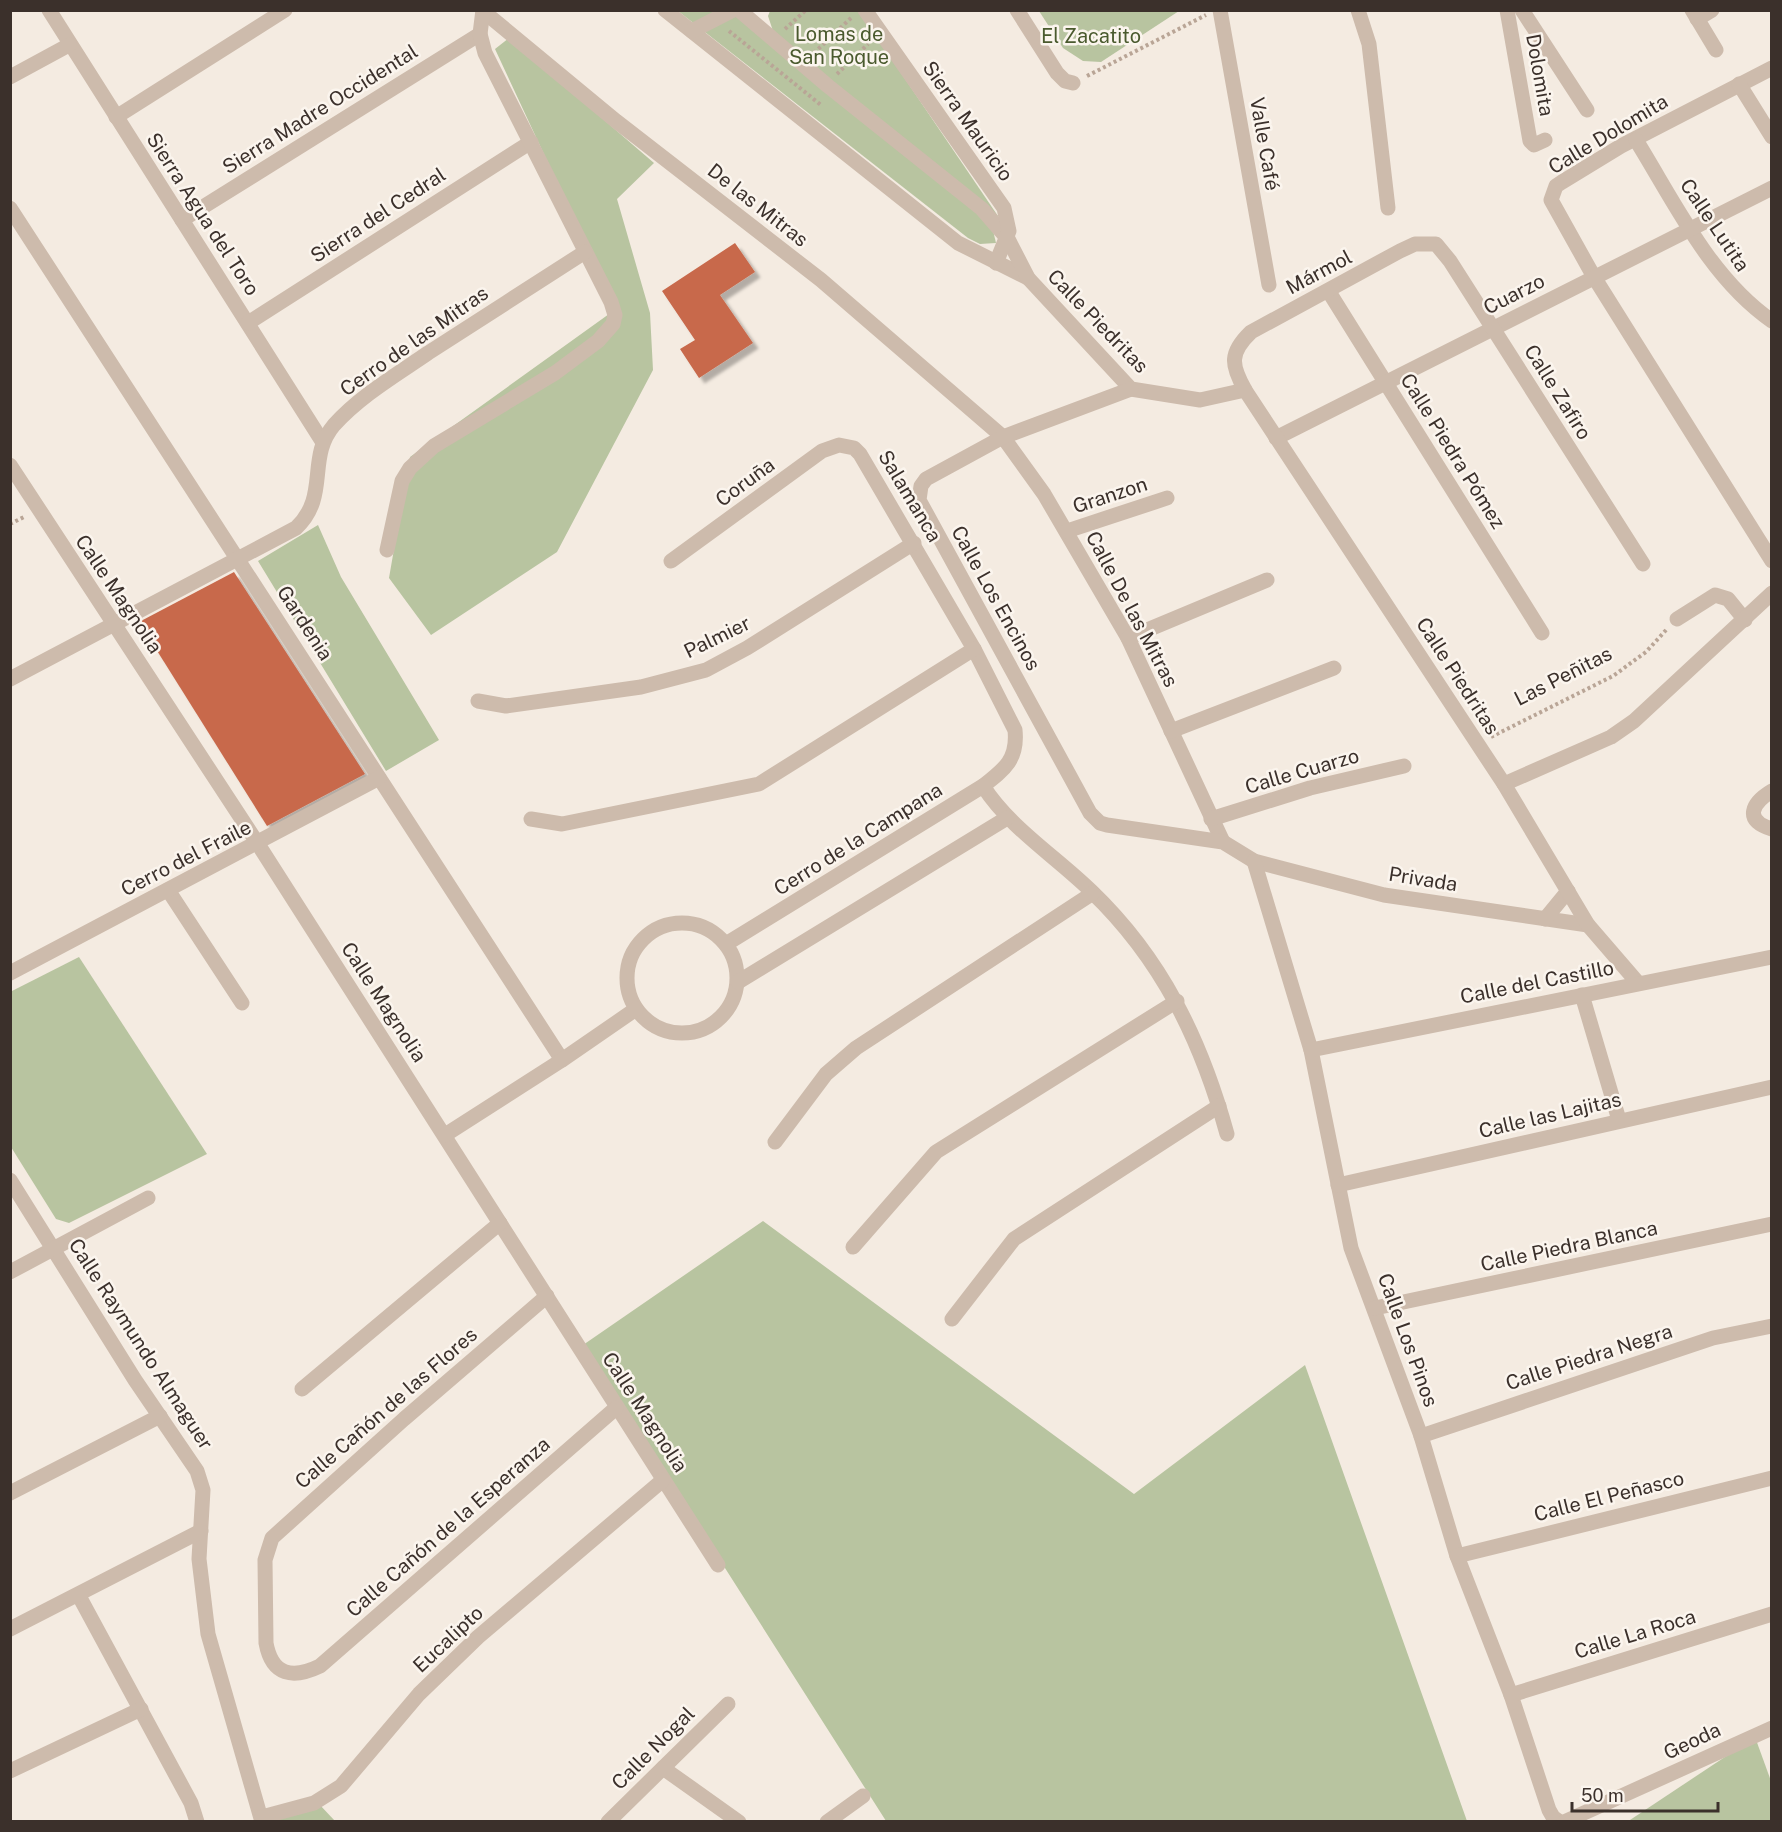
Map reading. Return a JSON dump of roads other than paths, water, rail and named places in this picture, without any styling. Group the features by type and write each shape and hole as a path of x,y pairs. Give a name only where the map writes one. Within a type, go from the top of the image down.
{"street":[{"path":"116,117 285,10"},
{"path":"665,10 958,243 1028,278"},
{"path":"692,31 733,10"},
{"path":"739,10 828,86 982,209 1008,239 1028,278"},
{"name":"Sierra Mauricio","path":"865,10 964,154 999,200 1009,222 1008,239"},
{"path":"1017,10 1057,73 1065,81 1073,83"},
{"name":"Valle Café","path":"1220,10 1269,285"},
{"path":"1358,10 1369,44 1388,208"},
{"name":"Dolomita","path":"1507,10 1529,135 1539,143"},
{"path":"1522,10 1587,110"},
{"path":"1712,10 1695,15 1716,50"},
{"name":"Sierra Agua del Toro","path":"50,11 69,45 322,441"},
{"path":"387,550 402,481 410,468 434,446 555,373 598,341 613,324 615,315 611,302 485,53 480,34 483,11"},
{"name":"De las Mitras","path":"483,11 616,121 821,280 1004,437"},
{"name":"Sierra Madre Occidental","path":"182,220 480,34"},
{"path":"10,77 69,45"},
{"name":"Calle Dolomita","path":"1594,277 1553,206 1552,192 1562,182 1636,140 1772,68"},
{"path":"1739,84 1772,137"},
{"name":"Calle Lutita","path":"1636,140 1691,230 1732,289 1747,304 1772,321"},
{"name":"Sierra del Cedral","path":"248,323 531,142"},
{"name":"Cuarzo","path":"1276,438 1772,188"},
{"name":"Gardenia","path":"10,208 562,1060"},
{"path":"996,263 1008,239"},
{"name":"Mármol","path":"1234,356 1239,343 1251,332 1415,244 1436,244"},
{"name":"Calle Zafiro","path":"1436,244 1493,328 1642,564"},
{"name":"Cerro de las Mitras","path":"322,441 351,410 394,376 585,252"},
{"path":"1594,277 1772,561"},
{"name":"Calle Piedritas","path":"1028,278 1131,389 1200,400 1245,390"},
{"name":"Calle Piedra Pómez","path":"1329,292 1542,633"},
{"name":"Calle Piedritas","path":"1234,356 1237,376 1245,390 1504,784 1588,925 1638,983"},
{"name":"Calle Los Encinos","path":"1131,389 1004,437 927,479 921,486 919,500 1090,813 1107,825 1223,842"},
{"name":"Calle De las Mitras","path":"1004,437 1029,471 1067,531 1128,638 1223,842"},
{"path":"10,679 296,528 305,519 314,501 322,441"},
{"name":"Coruña","path":"671,561 822,452 839,445 846,445"},
{"name":"Salamanca","path":"846,445 854,448 866,462 974,649 1015,730 1015,754 1009,767"},
{"name":"Calle Magnolia","path":"10,465 258,844 718,1565"},
{"name":"Granzon","path":"1067,531 1167,498"},
{"name":"Palmier","path":"478,700 506,706 640,687 706,670 747,648 914,543"},
{"path":"1128,638 1267,580"},
{"path":"1504,784 1611,737 1634,721 1772,593"},
{"path":"1677,619 1715,594 1728,599 1745,620"},
{"path":"531,819 562,824 759,784 974,649"},
{"path":"1171,731 1334,668"},
{"name":"Calle Cuarzo","path":"1211,819 1310,788 1404,766"},
{"name":"Cerro de la Campana","path":"726,944 983,786 1009,767"},
{"name":"Cerro del Fraile","path":"10,973 258,844 379,778"},
{"path":"983,786 1007,818 1093,893 1138,942 1177,1001 1204,1058 1227,1134"},
{"path":"1772,791 1756,802 1753,809 1753,816 1759,823 1772,828"},
{"path":"738,982 1007,818"},
{"name":"Privada","path":"1223,842 1254,861 1384,895 1588,925"},
{"name":"Calle Los Pinos","path":"1254,861 1311,1050 1351,1248 1421,1436 1457,1556 1511,1695 1549,1810 1562,1821"},
{"path":"168,890 242,1003"},
{"path":"1545,919 1568,891"},
{"path":"775,1142 826,1074 856,1048 1093,893"},
{"path":"691,923 711,930 726,944 735,962 738,982 733,1001 721,1018 704,1029 684,1034 664,1031 646,1021 636,1009 627,986 628,965 637,947 651,932 670,924 691,923"},
{"name":"Calle del Castillo","path":"1311,1050 1772,957"},
{"path":"1582,995 1619,1120"},
{"path":"853,1247 936,1152 1177,1001"},
{"path":"445,1136 636,1009"},
{"name":"Calle las Lajitas","path":"1338,1185 1772,1087"},
{"path":"952,1319 1014,1239 1219,1106"},
{"name":"Calle Raymundo Almaguer","path":"10,1180 197,1471 203,1490 200,1577 208,1634 262,1819"},
{"path":"10,1272 148,1198"},
{"path":"302,1389 500,1222"},
{"name":"Calle Piedra Blanca","path":"1375,1308 1772,1224"},
{"name":"Calle Cañón de las Flores","path":"304,1674 294,1675 285,1672 268,1656 265,1560 272,1538 280,1528 547,1296"},
{"name":"Calle Piedra Negra","path":"1421,1436 1713,1338 1772,1326"},
{"name":"Calle Cañón de la Esperanza","path":"304,1674 340,1651 616,1408"},
{"path":"10,1493 160,1416"},
{"name":"Calle El Peñasco","path":"1457,1556 1772,1478"},
{"name":"Eucalipto","path":"262,1819 314,1803 341,1786 419,1694 478,1636 663,1480"},
{"path":"10,1629 79,1596 201,1531"},
{"path":"79,1596 191,1803 197,1821"},
{"name":"Calle La Roca","path":"1511,1695 1772,1614"},
{"name":"Calle Nogal","path":"608,1821 728,1704"},
{"path":"10,1771 141,1709"},
{"name":"Geoda","path":"1562,1821 1632,1792 1772,1728"},
{"path":"663,1768 739,1821"},
{"path":"1596,1821 1632,1792"},
{"path":"827,1821 863,1797"}],"park label":[{"name":"El Zacatito","path":"1091,36"},
{"name":"Lomas de San Roque","path":"839,46"}]}
